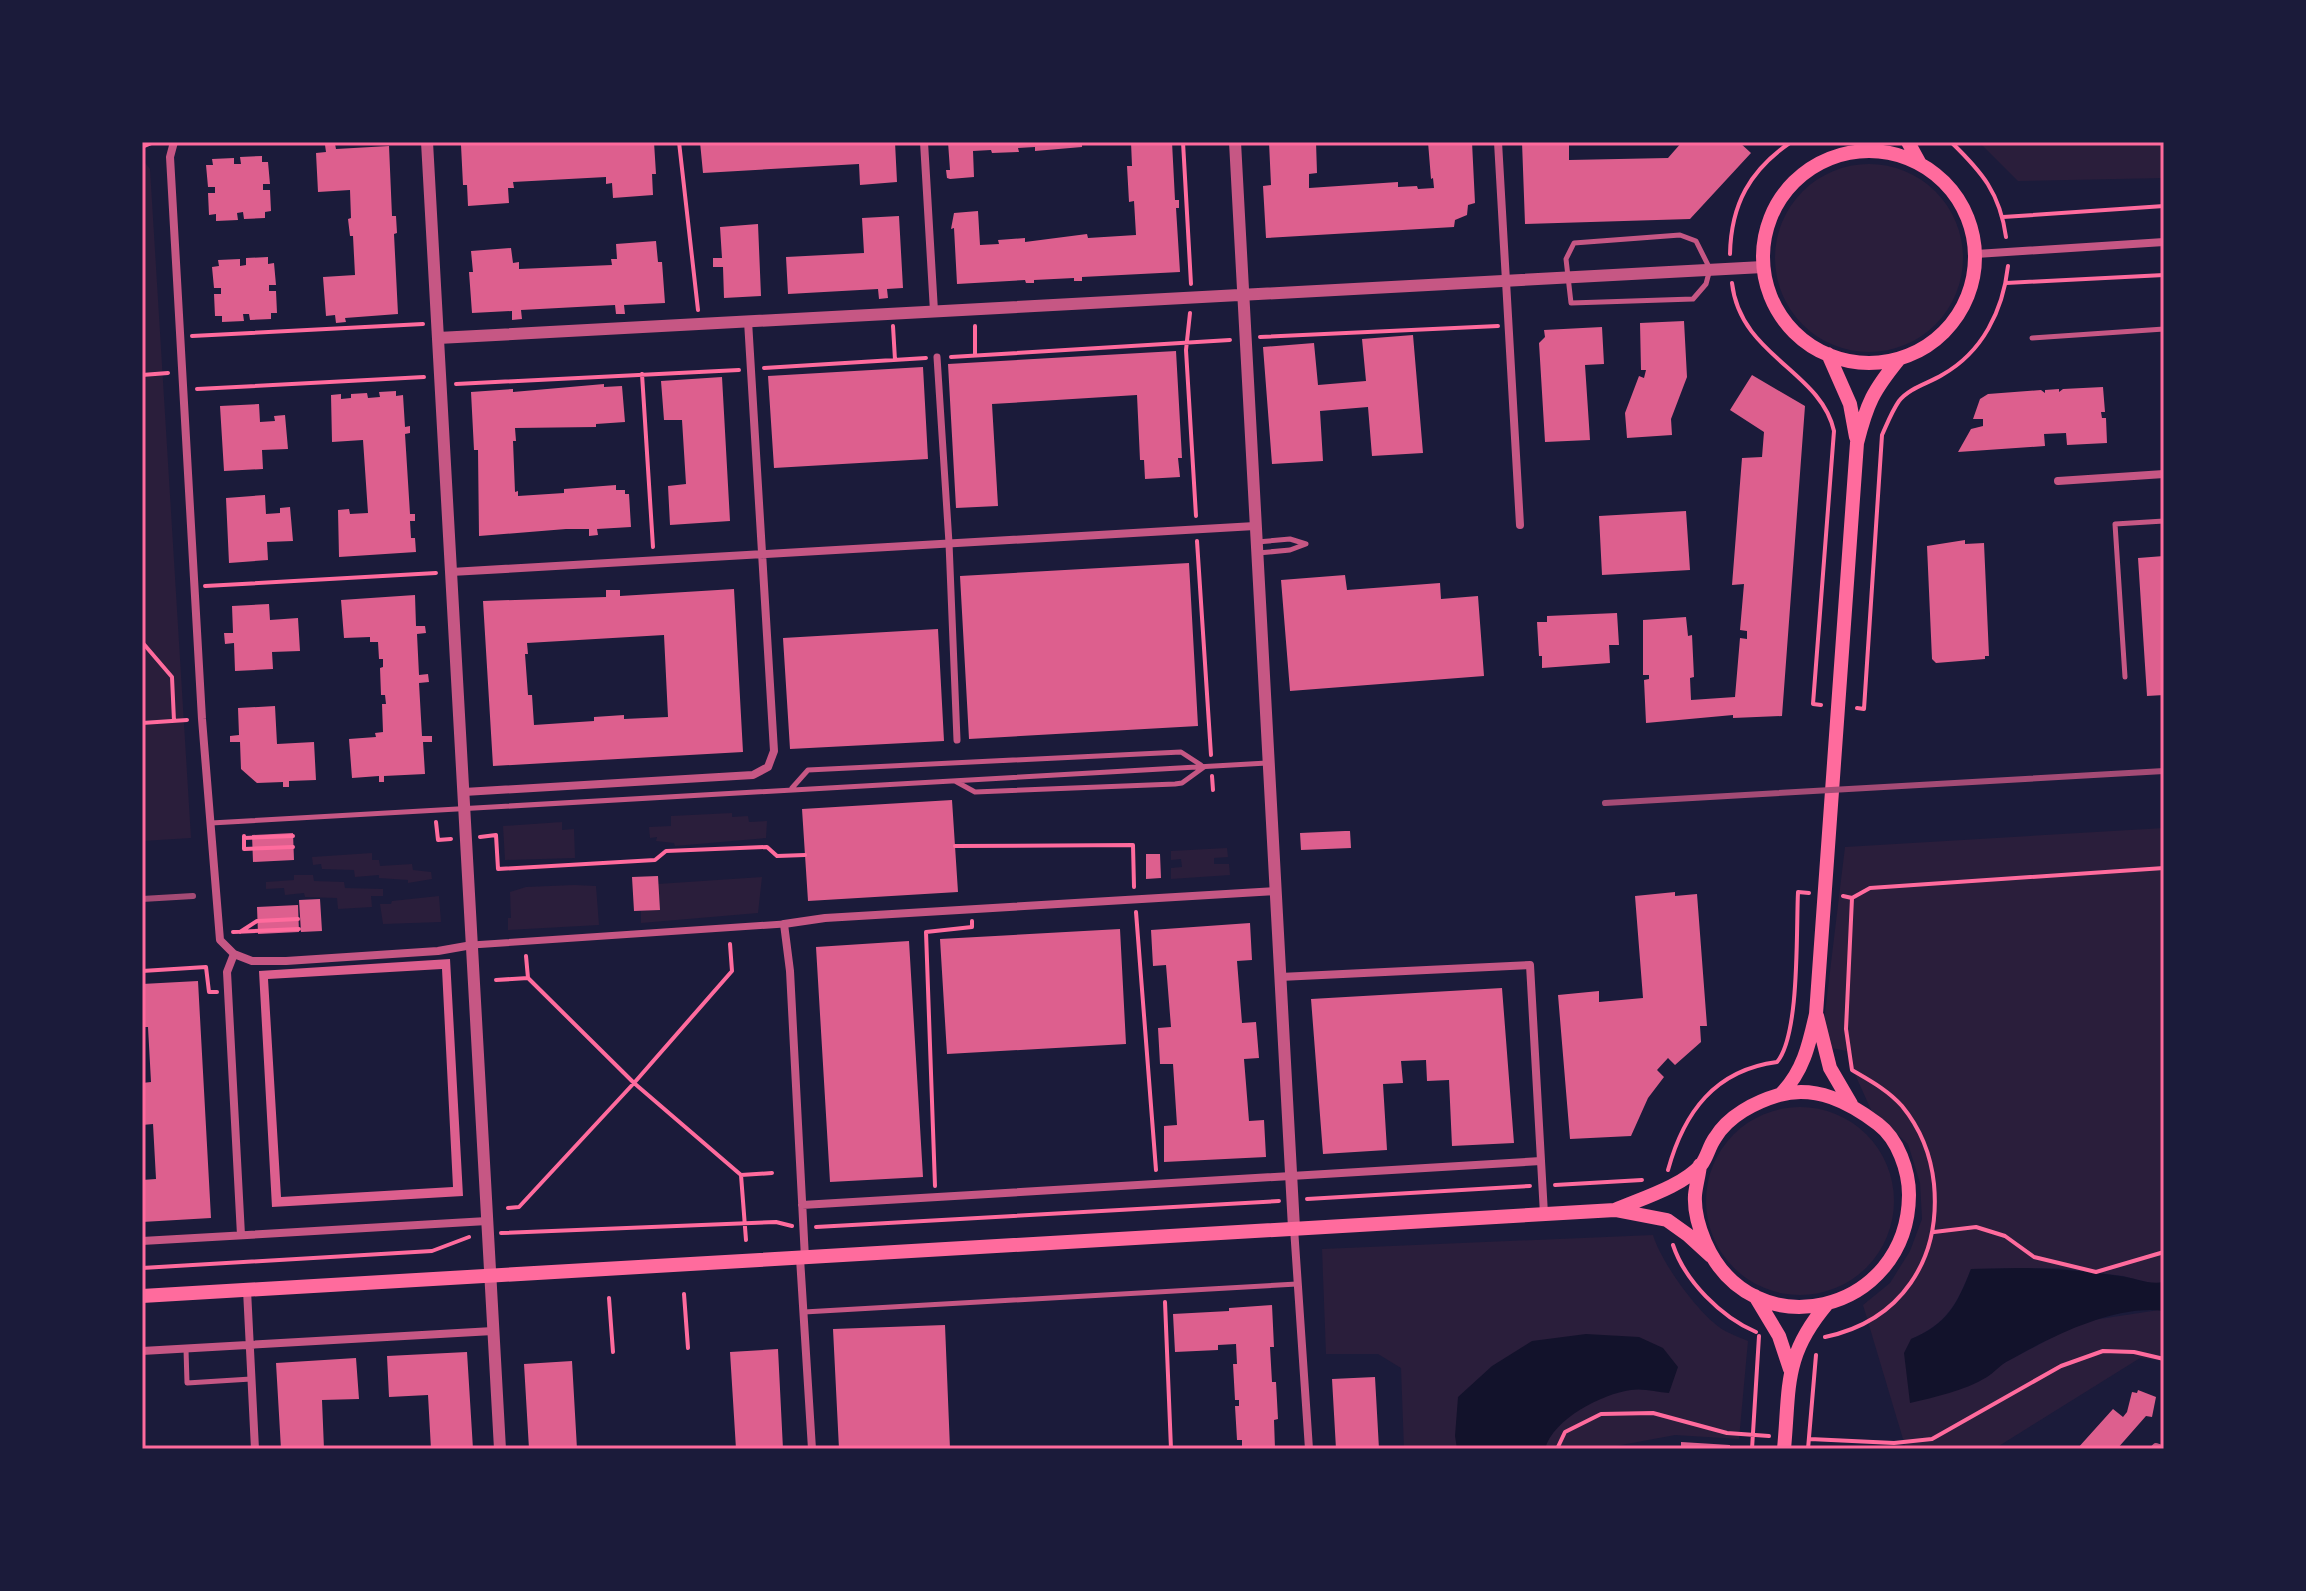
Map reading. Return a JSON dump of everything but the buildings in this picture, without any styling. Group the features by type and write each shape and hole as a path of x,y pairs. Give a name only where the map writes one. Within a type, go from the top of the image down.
{"main road":[{"path":"1908,142 1919,162"},
{"path":"1840,149 1892,152 1919,162 1942,178 1960,200 1972,226 1976,254 1974,280 1965,304 1951,326 1932,344 1899,359 1881,363 1852,362 1828,354 1801,339 1783,319 1769,295 1763,267 1764,239 1772,212 1788,187 1840,149"},
{"path":"1828,354 1850,404 1857,443"},
{"path":"1781,1094 1794,1081 1802,1065 1816,1014 1857,443 1875,388 1899,359"},
{"path":"1816,1014 1830,1068 1851,1104"},
{"path":"142,1296 1615,1210 1675,1224 1711,1256 1730,1279 1755,1296 1778,1304 1802,1307 1827,1304 1857,1293 1882,1273 1899,1246 1909,1216 1909,1184 1900,1154 1883,1128 1851,1104 1830,1095 1781,1094 1739,1112 1716,1136 1700,1165 1695,1196 1699,1227 1711,1256"},
{"path":"1615,1210 1671,1185 1700,1165"},
{"path":"1755,1296 1779,1336 1790,1369"},
{"path":"1784,1443 1790,1369 1812,1322 1827,1304"}],"street":[{"path":"174,142 170,157 218,933 223,945 234,954 252,961 286,961 784,924 825,918 1275,891"},
{"path":"427,142 500,1449"},
{"path":"924,142 934,311"},
{"path":"1235,142 1297,1284 1309,1449"},
{"path":"1498,142 1520,525"},
{"path":"1976,254 2164,242"},
{"path":"438,338 1763,267"},
{"path":"464,792 753,775 768,767 774,751 748,321"},
{"path":"937,357 957,740"},
{"path":"2058,481 2164,474"},
{"path":"451,572 1255,526"},
{"path":"784,924 790,971 803,1228 803,1312 812,1449"},
{"path":"234,954 228,966 228,991 241,1235"},
{"path":"1280,977 1530,965 1544,1214"},
{"path":"802,1205 1541,1161"},
{"path":"142,1241 487,1228"},
{"path":"247,1290 255,1449"},
{"path":"142,1351 493,1331"},
{"path":"2154,1449 2162,1449"}],"lane":[{"path":"1680,235 1696,241 1710,269 1706,284 1693,299 1571,303 1566,277 1566,259 1574,243 1680,235"},
{"path":"2032,338 2164,329"},
{"path":"2125,677 2115,524 2164,521"},
{"path":"1290,539 1306,544 1290,550 1257,547 1290,539"},
{"path":"791,789 808,770 1181,752 1208,766"},
{"path":"210,823 1268,763"},
{"path":"951,779 975,792 1175,784 1188,780 1208,766"},
{"path":"803,1312 1297,1284"},
{"path":"185,1348 187,1383 253,1379"}],"path":[{"path":"142,147 154,142"},
{"path":"679,142 700,324"},
{"path":"1183,142 1191,296 1186,342 1208,766 1213,790"},
{"path":"1857,708 1864,709 1880,446 1899,401 1906,394 1945,374 1969,355 1987,333 1999,310 2006,283 2009,252 2003,217 1993,190 1951,142"},
{"path":"2003,217 2164,206"},
{"path":"2006,283 2164,275"},
{"path":"974,309 975,355"},
{"path":"892,313 895,360"},
{"path":"181,337 437,323"},
{"path":"1260,337 1508,326"},
{"path":"183,390 419,376 461,385 1236,339"},
{"path":"142,375 182,372"},
{"path":"642,374 654,562"},
{"path":"1821,705 1813,704 1834,431 1831,418 1824,408"},
{"path":"195,586 451,572"},
{"path":"142,642 172,677 174,721 142,723"},
{"path":"435,811 438,840 496,835 498,869 655,860 666,851 767,847 777,856 805,855"},
{"path":"293,836 244,837 244,849 293,847"},
{"path":"955,846 1133,845 1156,1177"},
{"path":"1843,896 1852,898 1870,888 2164,868"},
{"path":"1666,1178 1675,1143 1693,1111 1715,1085 1756,1065 1777,1062 1782,1056 1789,1037 1792,1011 1798,892 1809,893"},
{"path":"1852,898 1846,1029 1852,1070"},
{"path":"935,1196 926,932 972,927 971,910"},
{"path":"239,932 257,921 298,919"},
{"path":"218,933 299,929"},
{"path":"508,1208 519,1207 732,971 730,944"},
{"path":"526,956 528,978 634,1083 741,1175 772,1173"},
{"path":"142,971 206,967 209,992 228,991"},
{"path":"496,980 528,978"},
{"path":"741,1175 746,1240"},
{"path":"1568,1184 1652,1179"},
{"path":"1307,1199 1516,1187"},
{"path":"142,1268 432,1251 487,1228 776,1222 803,1228 1278,1201"},
{"path":"1934,1232 1976,1227 2005,1236 2034,1257 2096,1272 2164,1252"},
{"path":"1670,1237 1676,1254 1719,1310 1766,1335"},
{"path":"684,1294 688,1348"},
{"path":"609,1298 613,1352"},
{"path":"1165,1300 1171,1449"},
{"path":"1752,1449 1759,1333"},
{"path":"1557,1449 1565,1432 1601,1414 1653,1413 1727,1433 1753,1434 1784,1443 1809,1439 1894,1443 1932,1439 2061,1366 2103,1351 2134,1352 2164,1359"},
{"path":"1808,1449 1816,1353"}],"shaded area":[{"path":"1979,142 2164,142 2164,178 2018,181"},
{"path":"142,159 150,169 191,838 142,841"},
{"path":"1869,164 1887,165 1905,171 1936,191 1956,222 1962,240 1962,276 1956,294 1936,325 1905,345 1887,351 1869,352 1851,351 1833,345 1802,325 1782,294 1776,276 1775,258 1776,240 1782,222 1802,191 1833,171 1851,165"},
{"path":"732,813 732,817 748,816 749,822 767,821 766,838 675,846 674,843 656,841 657,837 650,838 649,827 671,826 671,816"},
{"path":"562,822 562,830 574,829 575,858 505,860 503,826"},
{"path":"2164,828 2164,1282 2154,1284 2123,1276 2058,1268 1971,1269 1949,1312 1934,1327 1911,1339 1985,1378 2004,1363 2070,1328 2093,1320 2159,1310 2164,1311 2164,1361 2140,1358 1994,1449 1906,1449 1863,1305 1890,1283 1910,1251 1922,1219 1920,1183 1908,1144 1872,1112 1854,1072 1852,1052 1821,1046 1845,847"},
{"path":"1227,848 1228,857 1214,858 1214,864 1229,864 1230,875 1171,879 1171,868 1182,867 1181,859 1171,860 1171,851"},
{"path":"372,853 372,860 379,860 380,866 412,864 413,870 431,872 432,879 408,883 408,880 379,878 379,875 355,877 354,870 322,869 321,864 313,865 312,857"},
{"path":"294,875 313,875 314,881 344,882 345,888 383,889 383,896 371,896 372,907 338,909 337,898 305,897 304,893 285,895 284,888 266,889 266,882 294,880"},
{"path":"762,877 758,913 641,923 641,911 660,909 658,884"},
{"path":"596,886 599,925 508,930 510,892 526,887"},
{"path":"439,896 441,922 383,924 380,904"},
{"path":"1800,1107 1836,1114 1866,1135 1887,1165 1894,1201 1887,1237 1866,1267 1836,1288 1800,1295 1764,1288 1734,1267 1713,1237 1706,1201 1713,1165 1734,1135 1764,1114"},
{"path":"1653,1235 1671,1271 1690,1298 1722,1329 1748,1341 1739,1439 1675,1435 1613,1449 1404,1449 1401,1368 1378,1354 1326,1354 1322,1249"},
{"path":"1971,1269 2082,1271 2164,1282 2164,1311 2124,1313 2082,1325 2023,1353 1969,1386 1910,1403 1904,1353 1911,1339 1934,1327 1949,1312"},
{"path":"1586,1334 1639,1337 1663,1348 1678,1367 1669,1393 1631,1390 1606,1397 1568,1418 1550,1438 1545,1449 1457,1449 1458,1397 1492,1366 1532,1341"}],"railway":[{"path":"1605,803 2164,771"},
{"path":"142,899 193,896"}]}
